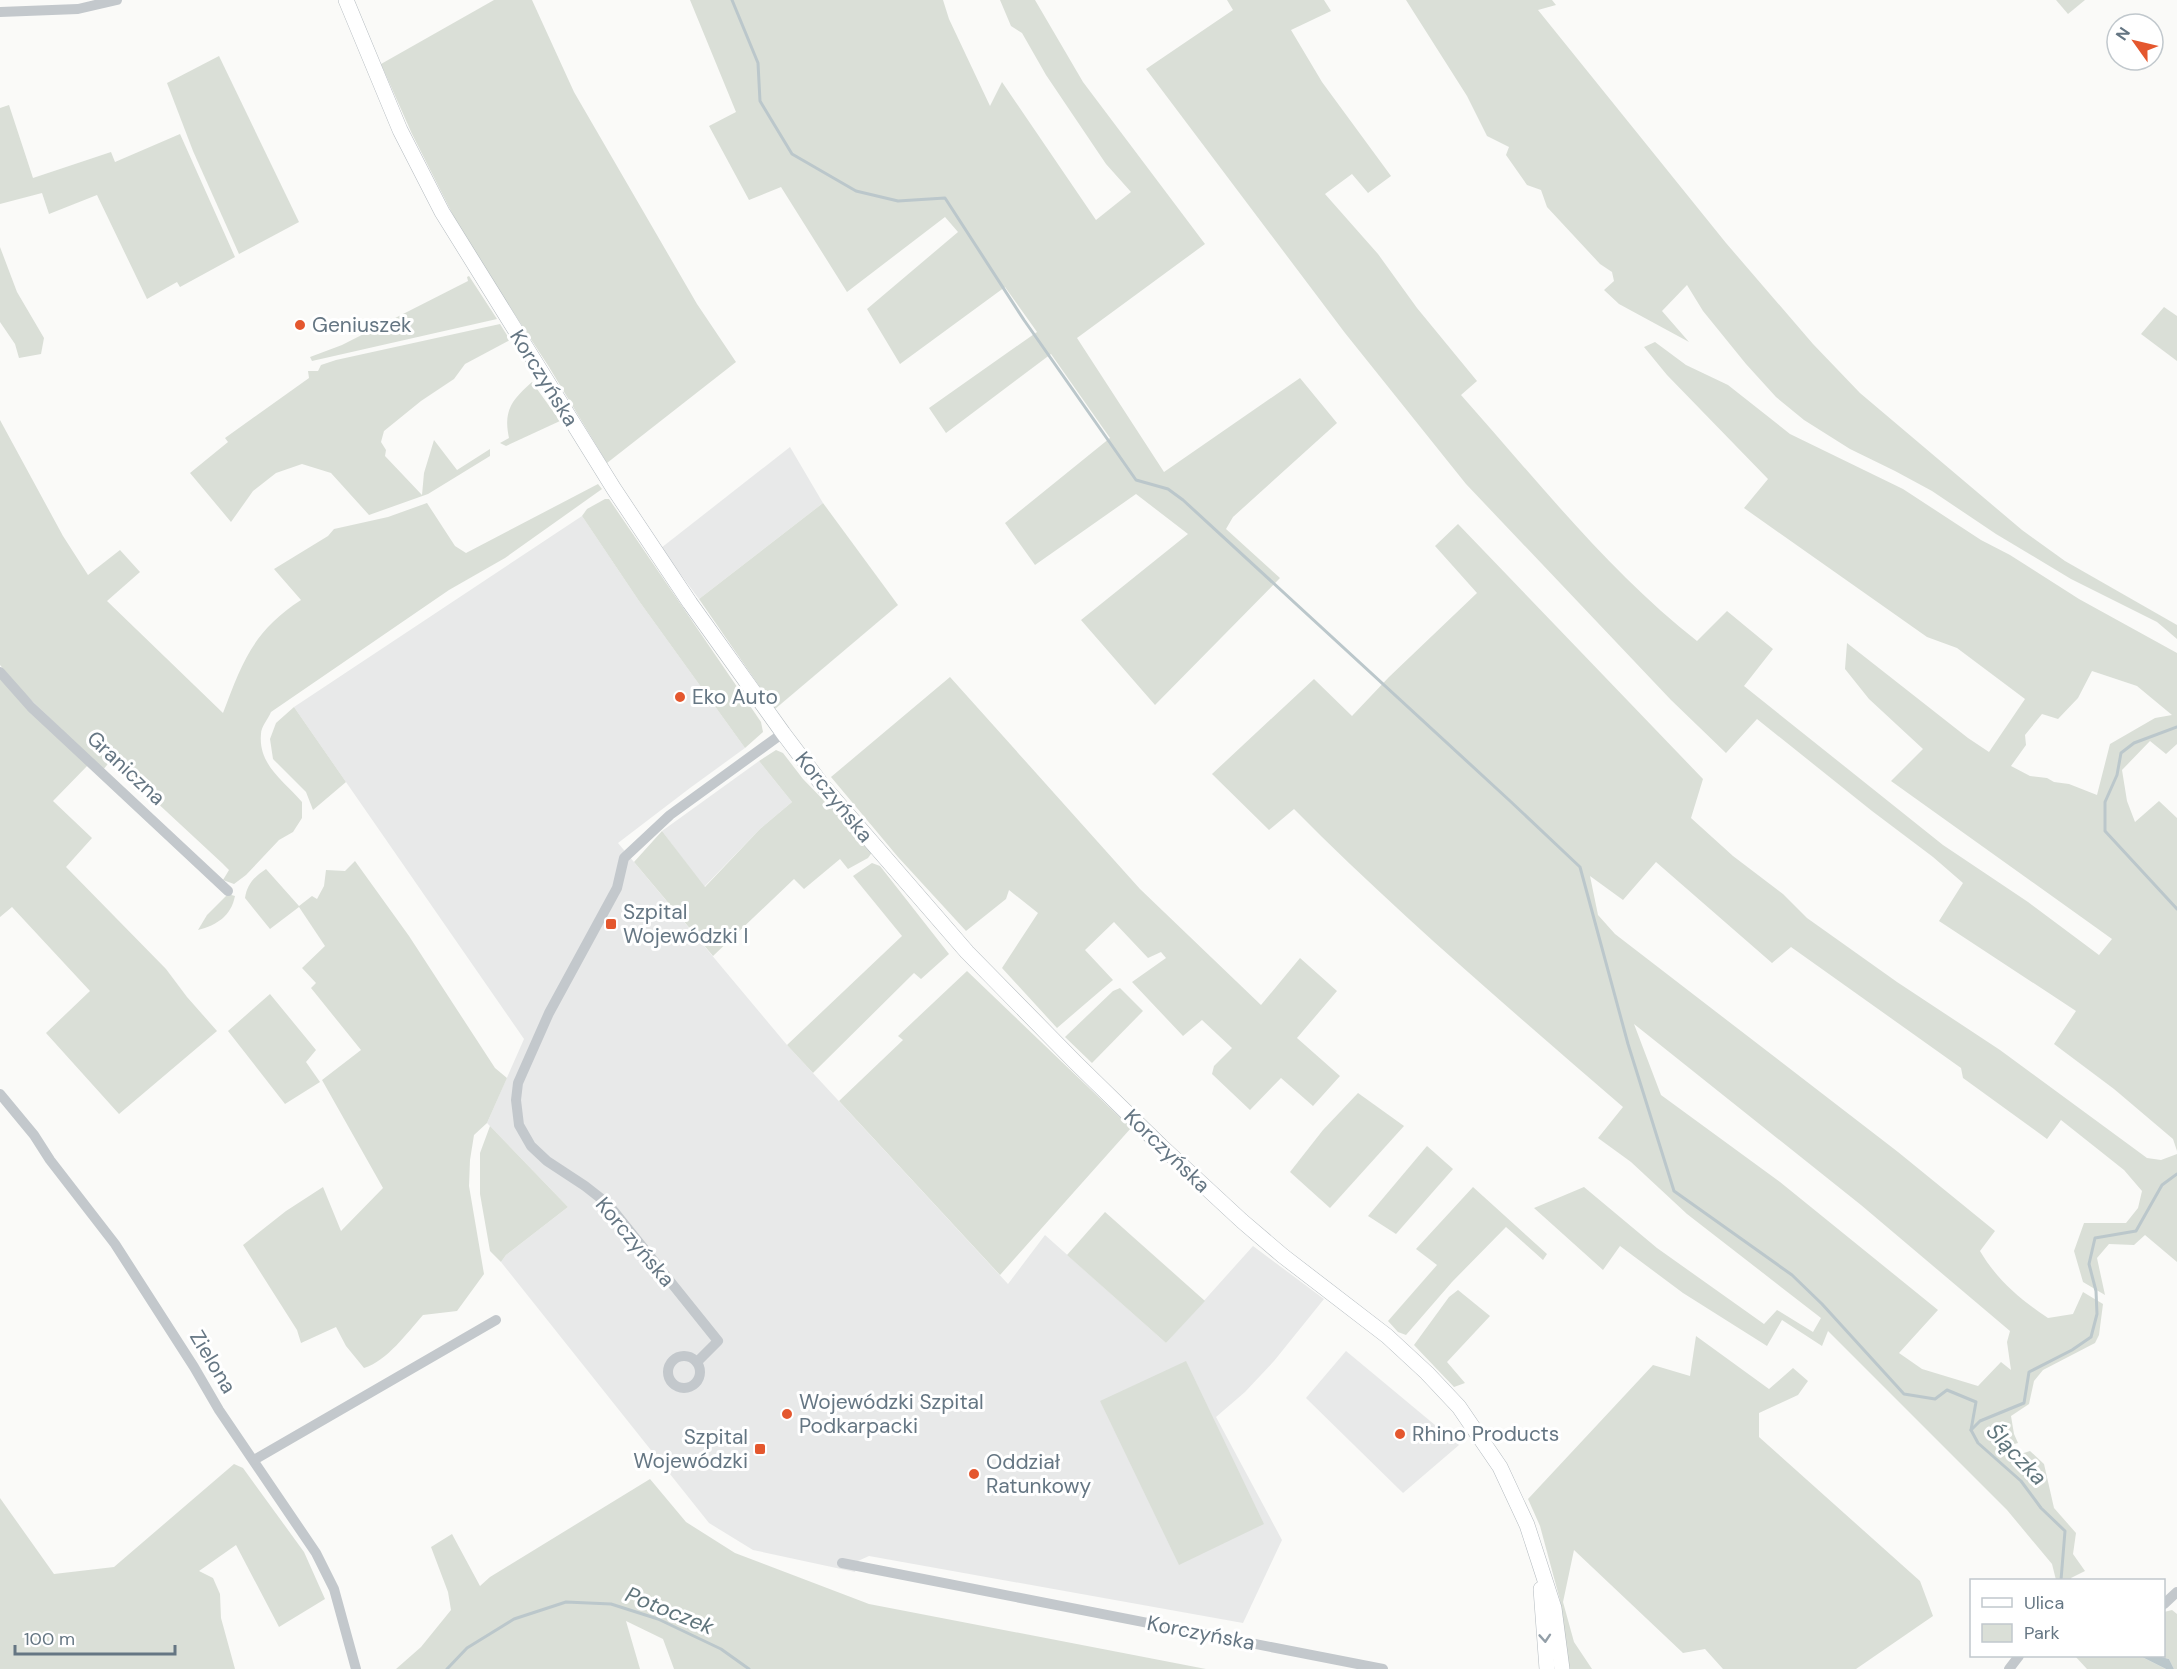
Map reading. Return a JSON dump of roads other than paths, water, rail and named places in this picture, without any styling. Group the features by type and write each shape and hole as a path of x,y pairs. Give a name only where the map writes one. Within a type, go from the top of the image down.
{"main road":[{"name":"Korczyńska","path":"346,0 400,129 442,212 614,489 690,603 783,733 823,786 967,952 1076,1063 1242,1221 1283,1256 1387,1336 1427,1372 1459,1407 1500,1467 1527,1525 1554,1608 1562,1669"},
{"name":"Korczyńska","path":"1540,1565 1547,1669"}],"street":[{"path":"0,12 78,9 117,0"},
{"name":"Graniczna","path":"0,672 31,707 228,891"},
{"name":"Korczyńska","path":"697,1362 718,1341 608,1204 547,1161 531,1146 519,1125 516,1100 518,1083 549,1013 617,888 624,858 670,815 783,733"},
{"name":"Zielona","path":"0,1094 34,1135 50,1160 115,1244 219,1410 316,1553 334,1590 356,1669"},
{"path":"254,1460 496,1320"},
{"name":"Korczyńska","path":"842,1563 1383,1669"},
{"path":"2165,1602 2177,1592"},
{"path":"2009,1669 2018,1657"}],"waterway":[{"path":"732,0 758,63 760,101 792,154 856,191 898,201 945,198 1024,320 1136,480 1168,489 1183,500 1580,867 1628,1044 1674,1191 1792,1275 1822,1304 1904,1394 1935,1399 1947,1390 1976,1402 1971,1430"},
{"name":"Ślączka","path":"2177,727 2134,743 2121,753 2117,775 2105,802 2105,831 2177,909"},
{"name":"Ślączka","path":"2061,1579 2065,1531 2041,1508 2021,1481 1978,1443 1971,1430 1980,1421 2024,1403 2029,1372 2072,1350 2091,1337 2097,1314 2096,1291 2089,1264 2095,1238 2136,1231 2162,1185 2177,1174"},
{"name":"Potoczek","path":"447,1669 467,1648 514,1619 566,1602 611,1604 658,1619 721,1649 749,1669"}],"place":[{"name":"Geniuszek","path":"300,325"},
{"name":"Eko Auto","path":"680,697"},
{"name":"Szpital Wojewódzki I","path":"611,924"},
{"name":"Wojewódzki Szpital Podkarpacki","path":"787,1414"},
{"name":"Rhino Products","path":"1400,1434"},
{"name":"Szpital Wojewódzki","path":"760,1449"},
{"name":"Oddział Ratunkowy","path":"974,1474"}]}
